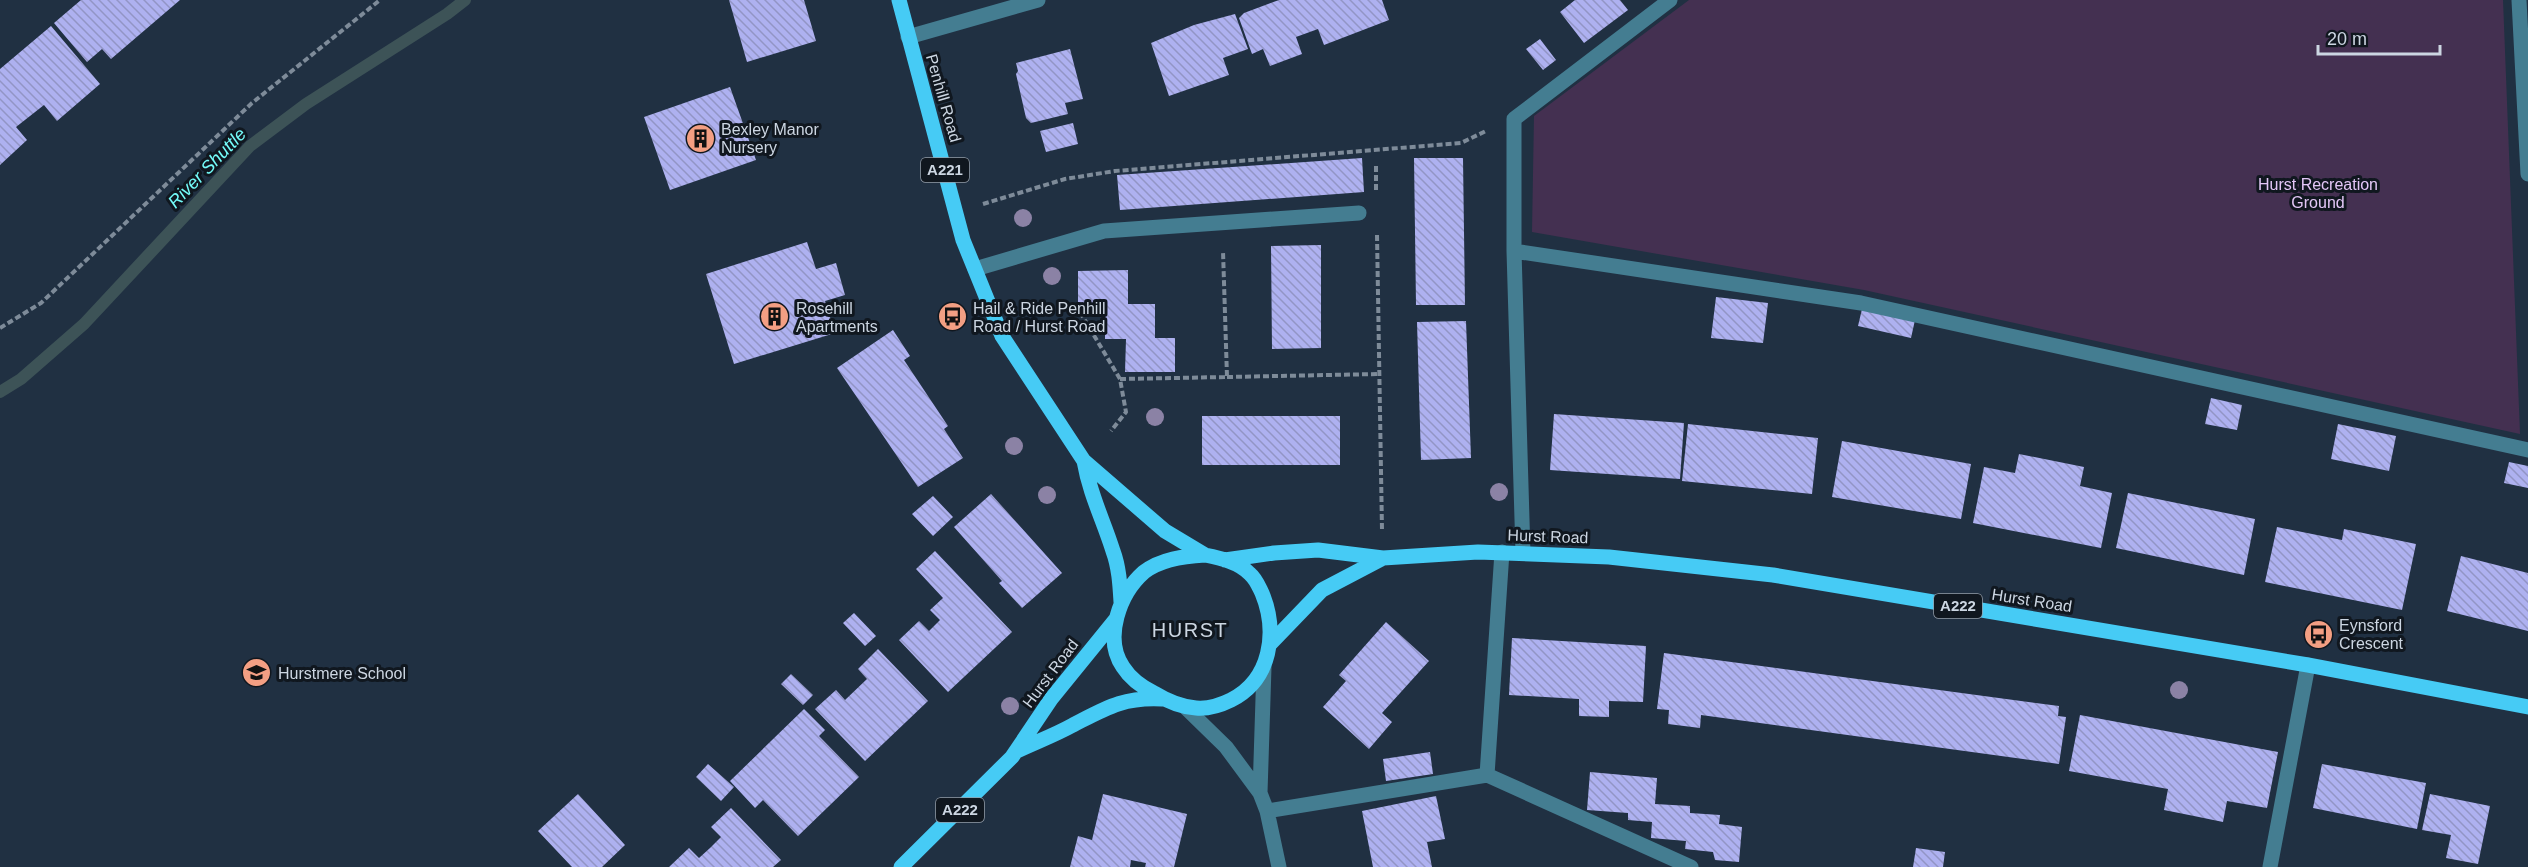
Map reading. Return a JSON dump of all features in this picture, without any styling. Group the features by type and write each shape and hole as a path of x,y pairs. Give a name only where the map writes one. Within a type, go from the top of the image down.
{"main road":[{"name":"Penhill Road","path":"899,0 956,213 975,269 1002,336 1084,461 1165,531 1204,555"},
{"name":"Penhill Road","path":"1084,461 1094,504 1114,551 1121,602"},
{"name":"Hurst Road","path":"1225,560 1317,550 1383,558 1502,552 1609,557 1773,575 2308,665 2528,707"},
{"name":"Hurst Road","path":"1204,555 1225,560 1243,568 1257,583 1268,609 1269,645 1264,668 1253,684 1239,696 1223,704 1200,709 1185,707 1164,699 1141,686 1122,667 1115,648 1116,619 1121,602 1145,571 1169,560 1204,555"},
{"name":"Hurst Road","path":"1269,645 1322,590 1383,558"},
{"name":"Hurst Road","path":"901,867 986,785 1017,751 1051,699 1116,619"},
{"name":"Hurst Road","path":"1017,751 1073,726 1107,707 1138,699 1164,699"}],"street":[{"path":"908,37 1038,0"},
{"path":"1523,553 1514,250 1514,118 1670,0"},
{"path":"2519,0 2528,174"},
{"path":"975,269 1104,231 1359,213"},
{"path":"1514,250 1861,303 2528,450"},
{"path":"1487,775 1502,552"},
{"path":"2270,867 2308,665"},
{"path":"1260,793 1264,668"},
{"path":"1185,707 1226,747 1260,793 1267,811 1279,867"},
{"path":"1267,811 1487,775 1691,867"}],"path":[{"path":"0,328 41,303 252,103 380,0"},
{"path":"956,213 1065,179 1115,171 1461,143 1514,118"},
{"path":"1376,166 1376,200"},
{"path":"1222,221 1227,377"},
{"path":"1377,224 1383,558"},
{"path":"1080,312 1120,379 1126,412 1111,430"},
{"path":"1120,379 1379,374"}],"green space":[{"name":"Hurst Recreation Ground","path":"1689,0 2503,0 2520,434 1864,290 1532,232 1534,116"}],"building":[{"path":"81,0 180,0 111,59 102,49 87,62 54,23"},
{"path":"729,0 804,0 816,41 747,62"},
{"path":"1279,0 1382,0 1389,20 1324,45 1318,29 1296,37 1302,54 1270,66 1263,49 1252,54 1239,18 1244,13"},
{"path":"1575,0 1620,0 1628,10 1584,43 1560,12"},
{"path":"1235,14 1248,49 1223,58 1229,75 1169,96 1151,43 1194,25"},
{"path":"51,26 100,84 57,121 44,105 16,127 27,140 0,165 0,69"},
{"path":"1540,39 1556,60 1543,70 1526,49"},
{"path":"1070,49 1083,99 1065,103 1068,114 1031,123 1026,118 1016,74 1018,71 1016,63"},
{"name":"Bexley Manor Nursery","path":"730,87 756,160 670,190 644,117"},
{"path":"1073,123 1078,144 1046,152 1040,131"},
{"path":"1362,158 1364,192 1120,210 1117,175"},
{"path":"1414,158 1463,158 1465,305 1416,305"},
{"name":"Rosehill Apartments","path":"807,242 816,269 836,263 845,295 825,301 835,333 734,364 706,274"},
{"path":"1321,245 1321,348 1272,349 1271,246"},
{"path":"1128,270 1128,304 1155,304 1155,338 1175,338 1175,372 1125,372 1126,339 1105,339 1105,305 1078,305 1078,271"},
{"path":"1716,297 1768,303 1763,343 1711,338"},
{"path":"1862,309 1915,320 1911,338 1858,326"},
{"path":"1466,321 1471,458 1421,460 1417,322"},
{"path":"893,330 910,356 904,360 948,426 944,429 963,458 918,487 837,368"},
{"path":"2211,398 2242,405 2237,430 2205,424"},
{"path":"1554,414 1684,423 1680,479 1550,470"},
{"path":"1202,416 1340,416 1340,465 1202,465"},
{"path":"1688,424 1818,438 1812,494 1682,481"},
{"path":"2338,424 2396,436 2389,471 2331,459"},
{"path":"1842,441 1971,464 1961,519 1832,497"},
{"path":"2019,454 2084,467 2080,486 2112,493 2101,548 1973,523 1984,467 2015,473"},
{"path":"2509,462 2528,466 2528,488 2504,483"},
{"path":"2128,493 2255,519 2244,575 2116,548"},
{"path":"991,494 1062,573 1022,608 999,583 1002,581 954,527"},
{"path":"933,496 953,517 933,536 912,514"},
{"path":"2277,527 2342,540 2344,529 2416,544 2402,610 2265,582"},
{"path":"935,551 1012,632 948,692 899,640 919,621 929,631 940,620 930,610 943,598 916,569"},
{"path":"2461,556 2528,573 2528,631 2447,611"},
{"path":"854,613 876,636 865,646 843,623"},
{"path":"1386,622 1429,661 1382,713 1392,722 1369,749 1323,707 1346,681 1339,675"},
{"path":"1512,638 1646,646 1643,702 1609,701 1609,717 1579,716 1579,699 1509,695"},
{"path":"878,649 928,701 865,761 815,709 836,690 845,700 867,679 858,669"},
{"path":"1664,653 2059,706 2058,716 2066,717 2059,764 1701,715 1700,728 1668,724 1669,710 1657,709"},
{"path":"791,674 813,695 803,705 781,684"},
{"path":"804,709 825,730 819,736 859,777 798,836 763,800 755,808 730,781"},
{"path":"2080,715 2278,752 2267,808 2227,801 2223,822 2164,810 2168,789 2069,771"},
{"path":"1430,752 1433,774 1386,781 1383,759"},
{"path":"708,764 734,787 721,801 696,777"},
{"path":"2322,764 2426,783 2417,829 2313,808"},
{"path":"1590,772 1657,778 1655,804 1690,806 1690,813 1720,815 1719,824 1742,827 1739,862 1715,860 1713,852 1685,849 1686,841 1651,838 1652,822 1628,820 1628,813 1587,810"},
{"path":"578,794 625,845 602,867 572,867 538,831"},
{"path":"1103,794 1187,814 1174,867 1145,867 1146,863 1131,860 1130,867 1070,867 1078,836 1092,840"},
{"path":"2430,794 2490,806 2478,864 2446,858 2451,835 2422,830"},
{"path":"1436,796 1445,839 1427,842 1432,867 1373,867 1362,811"},
{"path":"731,808 781,860 773,867 669,867 689,848 699,858 710,848 721,837 711,827"},
{"path":"1916,848 1945,852 1943,867 1913,867"}],"waterway":[{"name":"River Shuttle","path":"0,392 21,379 84,324 250,146 306,104 447,14 465,0"}],"place":[{"name":"Bexley Manor Nursery","path":"700,138"},
{"name":"Rosehill Apartments","path":"775,317"},
{"name":"Hail & Ride Penhill Road / Hurst Road","path":"952,317"},
{"name":"Eynsford Crescent","path":"2318,634"},
{"name":"Hurstmere School","path":"257,673"}],"district":[{"name":"HURST","path":"1190,630"}]}
